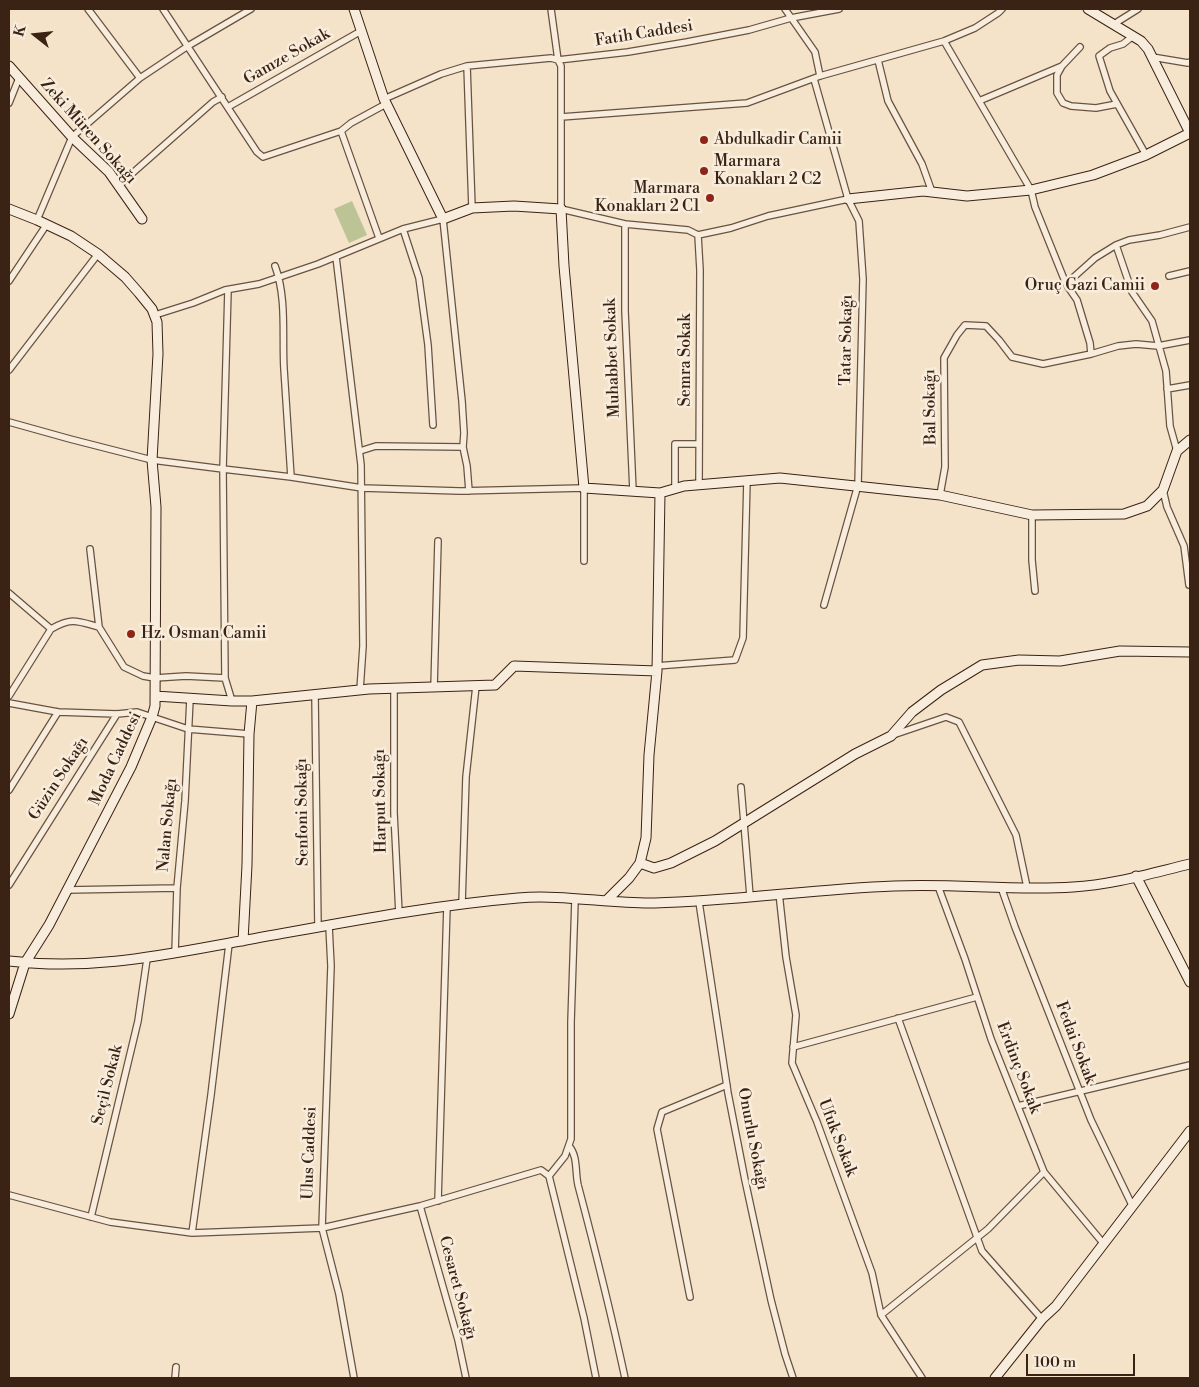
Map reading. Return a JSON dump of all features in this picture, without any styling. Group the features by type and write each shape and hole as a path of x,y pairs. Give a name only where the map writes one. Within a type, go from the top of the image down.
{"street":[{"path":"88,9 140,78"},
{"path":"163,9 228,106"},
{"path":"37,220 72,137 140,78 188,46 251,9"},
{"path":"354,9 385,102 443,219 462,401 464,433 462,447 467,466 469,490"},
{"path":"551,9 558,60 561,66 561,209 564,266 584,488 584,561"},
{"name":"Tatar Sokağı","path":"785,9 815,52 817,77 848,198 859,221 862,242 863,279 858,485 824,605"},
{"name":"Fatih Caddesi","path":"228,106 257,152 263,157 341,131 385,102 441,74 467,66 551,58 558,60 628,52 749,30 791,18 840,9"},
{"path":"561,117 747,103 817,77 944,42 975,28 1002,9"},
{"path":"9,209 71,236 98,254 130,282 155,315 186,306 228,290 259,284 336,257 403,229 443,219 472,208 514,206 561,209 624,224 688,230 698,235 731,228 768,216 848,198 923,191 967,196 1031,190 1093,175 1146,155 1190,133 1152,57 1141,41 1088,9"},
{"path":"1114,24 1138,9"},
{"name":"Gamze Sokak","path":"228,106 361,31"},
{"path":"1134,36 1099,56 1110,91 1146,155"},
{"path":"944,42 1031,190 1035,207 1066,284 1077,300 1090,343 1091,354 1118,346 1136,344 1158,346 1190,340"},
{"path":"1080,47 1062,66 1057,75 1057,93 1062,103 1071,106 1096,108 1117,104"},
{"path":"1152,57 1178,62 1190,62"},
{"path":"878,60 888,101 922,164 932,192"},
{"name":"Zeki Müren Sokağı","path":"9,66 72,137 108,172 142,220"},
{"path":"467,66 472,208"},
{"path":"979,101 1062,66"},
{"path":"9,102 19,78"},
{"path":"119,185 213,102 222,97"},
{"path":"341,131 379,238"},
{"path":"9,281 47,224"},
{"name":"Muhabbet Sokak","path":"624,224 625,311 633,491"},
{"path":"1066,284 1095,258 1116,245 1129,240 1160,236 1190,227"},
{"path":"403,229 419,278 428,345 433,425"},
{"name":"Semra Sokak","path":"698,235 700,270 699,484"},
{"path":"1116,245 1132,292 1152,322 1166,371 1170,426 1178,451"},
{"path":"9,370 98,254"},
{"path":"336,257 360,451 363,646 360,690"},
{"path":"275,266 279,277 291,477"},
{"path":"1169,276 1190,271"},
{"path":"228,290 223,469 225,678 232,702"},
{"name":"Moda Caddesi","path":"9,1014 25,963 49,925 131,768 156,706 156,507 152,460 158,354 155,315"},
{"name":"Bal Sokağı","path":"940,495 945,467 944,358 965,325 986,326 1012,357 1043,364 1091,354"},
{"path":"1167,389 1190,385"},
{"path":"9,422 152,460 291,477 362,488 469,490 584,488 660,492 699,484 780,478 940,495 1032,515 1124,514 1147,506 1163,490 1178,451 1190,440"},
{"path":"676,488 675,444 700,444"},
{"path":"360,451 376,446 462,447"},
{"path":"155,696 232,702 252,701 360,690 495,685 514,666 656,668 735,660 743,638 747,480"},
{"path":"1163,490 1167,507 1184,546 1189,585"},
{"path":"606,901 629,878 640,863 646,838 649,755 656,668 660,492"},
{"path":"1032,515 1032,560 1035,590"},
{"path":"434,688 438,541"},
{"path":"90,549 99,627 124,668 143,676 155,678 186,676 225,678"},
{"path":"9,593 51,629"},
{"path":"9,696 51,629 61,623 72,620 99,627"},
{"path":"891,736 912,712 941,690 982,665 1019,660 1060,661 1120,651 1190,652"},
{"path":"462,904 466,777 476,686"},
{"name":"Harput Sokağı","path":"394,688 394,813 399,914"},
{"name":"Senfoni Sokağı","path":"315,696 318,928"},
{"name":"Nalan Sokağı","path":"175,953 177,888 185,801 190,699"},
{"path":"244,941 247,865 248,734 252,701"},
{"path":"9,703 58,712 117,714 137,712 188,729 248,734"},
{"path":"9,790 58,712"},
{"name":"Güzin Sokağı","path":"9,885 117,714"},
{"path":"640,863 654,868 671,864 715,841 855,754 891,736 946,717 959,722 1016,835 1027,887"},
{"path":"741,787 750,896"},
{"path":"9,962 61,966 147,958 447,906 522,898 650,903 699,902 779,893 895,886 1076,887 1190,864"},
{"path":"1136,876 1190,982"},
{"name":"Erdinç Sokak","path":"938,886 991,1039 1044,1172 1103,1243"},
{"name":"Fedai Sokak","path":"1001,887 1014,927 1079,1092 1132,1205"},
{"path":"66,890 177,888"},
{"name":"Ufuk Sokak","path":"779,893 786,957 796,1015 792,1063 817,1122 872,1273 881,1315 922,1378"},
{"path":"549,1176 565,1156 571,1139 571,1022 575,900"},
{"name":"Onurlu Sokağı","path":"699,902 727,1085 745,1180 785,1354 793,1378"},
{"path":"438,1200 447,906"},
{"name":"Ulus Caddesi","path":"329,926 331,966 322,1228 340,1294 354,1378"},
{"path":"192,1233 229,944"},
{"name":"Seçil Sokak","path":"91,1217 138,1021 147,958"},
{"path":"793,1047 977,997"},
{"path":"898,1018 982,1251 1042,1319"},
{"path":"1018,1106 1190,1065"},
{"path":"690,1297 657,1129 662,1112 727,1085"},
{"path":"995,1378 1042,1319 1056,1306 1190,1131"},
{"path":"568,1146 574,1151 577,1179 610,1308 625,1378"},
{"path":"9,1195 110,1222 192,1233 322,1228 420,1206 541,1170 549,1176 584,1318 596,1378"},
{"path":"881,1315 988,1230 1044,1172"},
{"name":"Cesaret Sokağı","path":"420,1206 458,1340 466,1378"},
{"path":"174,1378 176,1367"}],"green space":[{"path":"352,201 367,235 349,243 334,209"}],"place":[{"name":"Abdulkadir Camii","path":"704,140"},
{"name":"Marmara Konakları 2 C2","path":"704,171"},
{"name":"Marmara Konakları 2 C1","path":"710,198"},
{"name":"Oruç Gazi Camii","path":"1155,286"},
{"name":"Hz. Osman Camii","path":"131,634"}]}
